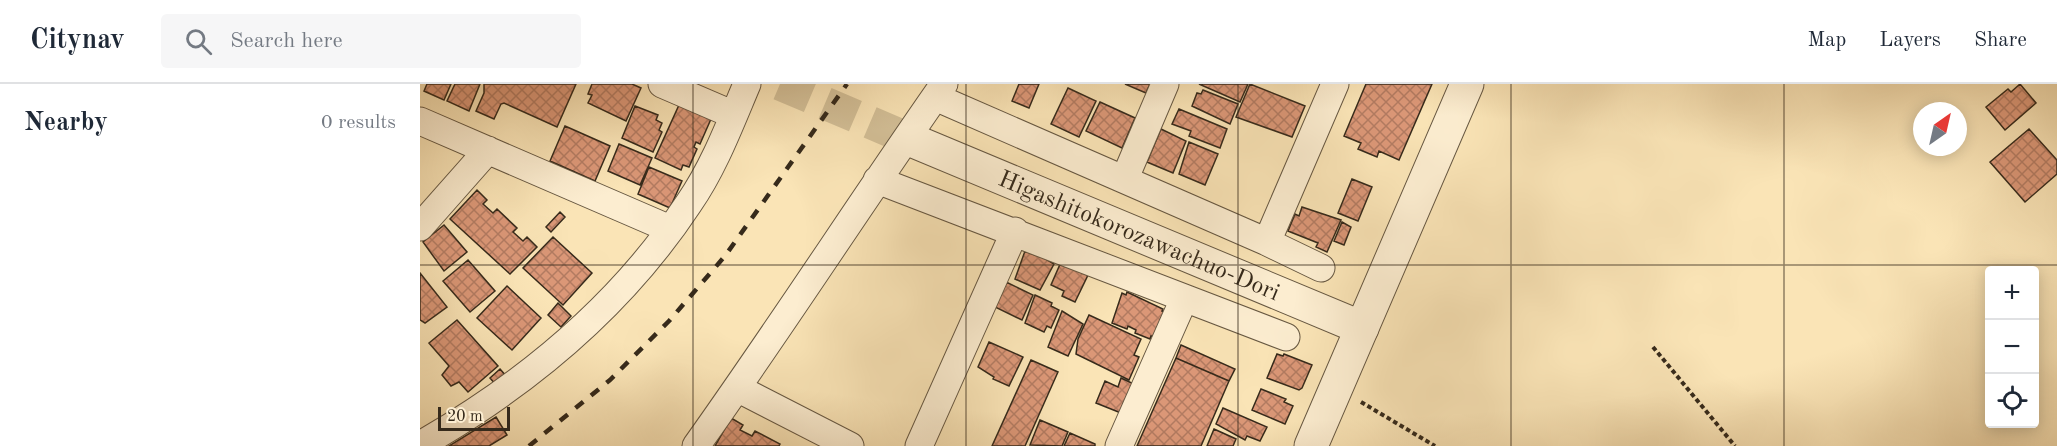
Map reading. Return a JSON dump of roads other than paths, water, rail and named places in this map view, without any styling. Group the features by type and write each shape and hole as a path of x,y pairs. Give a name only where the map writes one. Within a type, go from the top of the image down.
{"street":[{"path":"662,84 734,115"},
{"path":"420,445 508,390 565,346 619,293 690,202 713,161 747,84"},
{"path":"1125,178 1165,84"},
{"path":"1267,242 1335,84"},
{"path":"1311,446 1467,84"},
{"path":"696,446 810,284 877,180 940,91 1321,268"},
{"path":"420,121 670,229"},
{"name":"Higashitokorozawachuo-Dori","path":"916,142 1362,328"},
{"path":"420,227 488,150"},
{"path":"877,180 1015,231 1286,337"},
{"path":"919,446 1015,231"},
{"path":"1119,446 1184,299"},
{"path":"737,388 850,446"}],"tunnel":[{"path":"780,84 916,142"}],"railway":[{"path":"529,446 610,380 669,321 725,256 847,84"}]}
